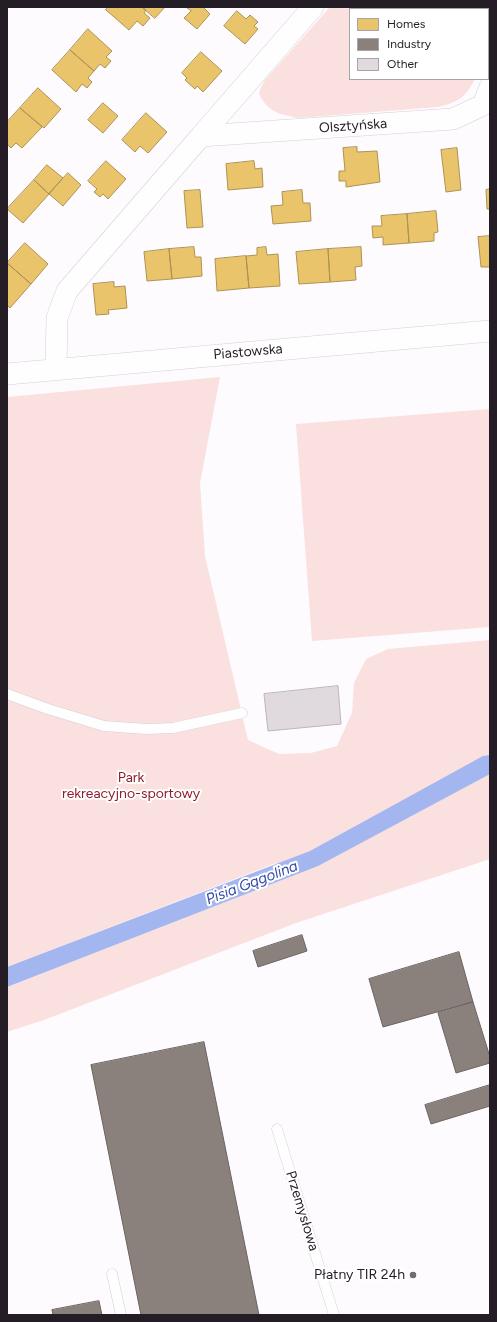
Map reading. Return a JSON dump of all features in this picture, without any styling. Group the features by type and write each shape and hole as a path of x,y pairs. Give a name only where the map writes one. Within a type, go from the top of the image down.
{"street":[{"path":"56,369 57,318 67,291 313,7"},
{"name":"Olsztyńska","path":"201,136 453,119 484,105 490,87"},
{"name":"Piastowska","path":"7,374 490,331"}],"lane":[{"path":"7,694 48,709 104,726 147,729 173,728 242,713"},
{"name":"Przemysłowa","path":"278,1129 334,1315"},
{"path":"112,1274 121,1315"}],"green space":[{"path":"330,7 465,7 349,8 349,80 474,80 464,95 451,103 438,107 298,118 275,111 266,105 259,94 265,80"},
{"name":"Park rekreacyjno-sportowy","path":"220,377 200,483 205,556 248,740 279,754 311,753 337,746 352,713 354,683 366,659 388,649 490,640 490,859 296,923 44,1020 7,1032 7,987 282,880 276,863 7,967 7,397"},
{"path":"490,409 490,627 312,641 296,424"}],"water":[{"name":"Pisia Gągolina","path":"490,755 490,774 318,866 7,987 7,967 310,851 483,756"}],"building: Homes":[{"path":"108,7 142,7 146,10 144,13 150,18 143,26 137,21 129,30 106,10"},
{"path":"142,7 165,7 155,18"},
{"path":"186,7 203,7 210,14 197,29 184,18 191,11"},
{"path":"237,11 246,19 250,15 258,22 254,26 258,29 245,44 224,26"},
{"path":"88,29 112,51 106,57 111,61 105,68 100,64 94,71 70,50"},
{"path":"70,50 94,71 88,78 92,82 87,88 82,84 76,92 52,70"},
{"path":"201,52 222,71 203,92 197,86 195,89 185,80 187,78 182,73"},
{"path":"38,88 61,109 44,128 20,108"},
{"path":"103,103 118,116 103,133 88,120"},
{"path":"20,108 42,127 22,148 16,143 11,148 7,144 7,122"},
{"path":"146,113 167,132 148,153 140,146 135,152 122,140"},
{"path":"357,147 357,152 377,151 380,182 346,187 346,181 339,181 339,171 345,171 343,148"},
{"path":"457,148 461,190 446,192 441,150"},
{"path":"106,161 126,179 108,199 103,194 100,197 94,192 97,189 88,181"},
{"path":"254,161 255,169 262,168 263,187 228,190 226,164"},
{"path":"47,165 63,178 49,194 34,180"},
{"path":"68,173 81,185 63,206 49,194"},
{"path":"34,180 49,194 23,223 7,209"},
{"path":"490,189 490,209 487,209 486,190"},
{"path":"200,190 203,227 187,228 184,191"},
{"path":"302,190 303,203 310,203 311,221 273,224 271,206 283,205 282,192"},
{"path":"436,211 438,232 434,233 434,241 409,243 407,214"},
{"path":"407,214 409,243 383,245 383,237 373,238 372,226 382,226 381,216"},
{"path":"490,236 490,267 481,267 478,237"},
{"path":"25,243 48,264 31,284 7,263"},
{"path":"194,247 195,257 201,257 202,276 172,279 169,249"},
{"path":"266,247 267,255 278,254 280,286 249,288 246,256 257,255 257,248"},
{"path":"361,247 362,266 355,267 356,280 330,282 328,249"},
{"path":"169,249 172,279 147,281 144,252"},
{"path":"328,249 330,282 299,284 296,252"},
{"path":"246,256 249,288 217,291 215,259"},
{"path":"7,263 31,284 10,308 7,305"},
{"path":"114,282 114,287 125,286 127,308 108,310 109,314 96,315 93,284"}],"building: Industry":[{"path":"302,935 307,951 258,967 253,951"},
{"path":"459,952 473,1002 383,1027 369,979"},
{"path":"473,1002 490,1057 490,1063 456,1073 438,1013"},
{"path":"204,1042 259,1315 141,1315 91,1065"},
{"path":"490,1085 490,1106 431,1124 425,1105"},
{"path":"99,1301 102,1315 53,1315 52,1310"}],"building: Other":[{"path":"338,686 341,724 268,731 264,694"}],"place":[{"name":"Płatny TIR 24h","path":"413,1275"}]}
